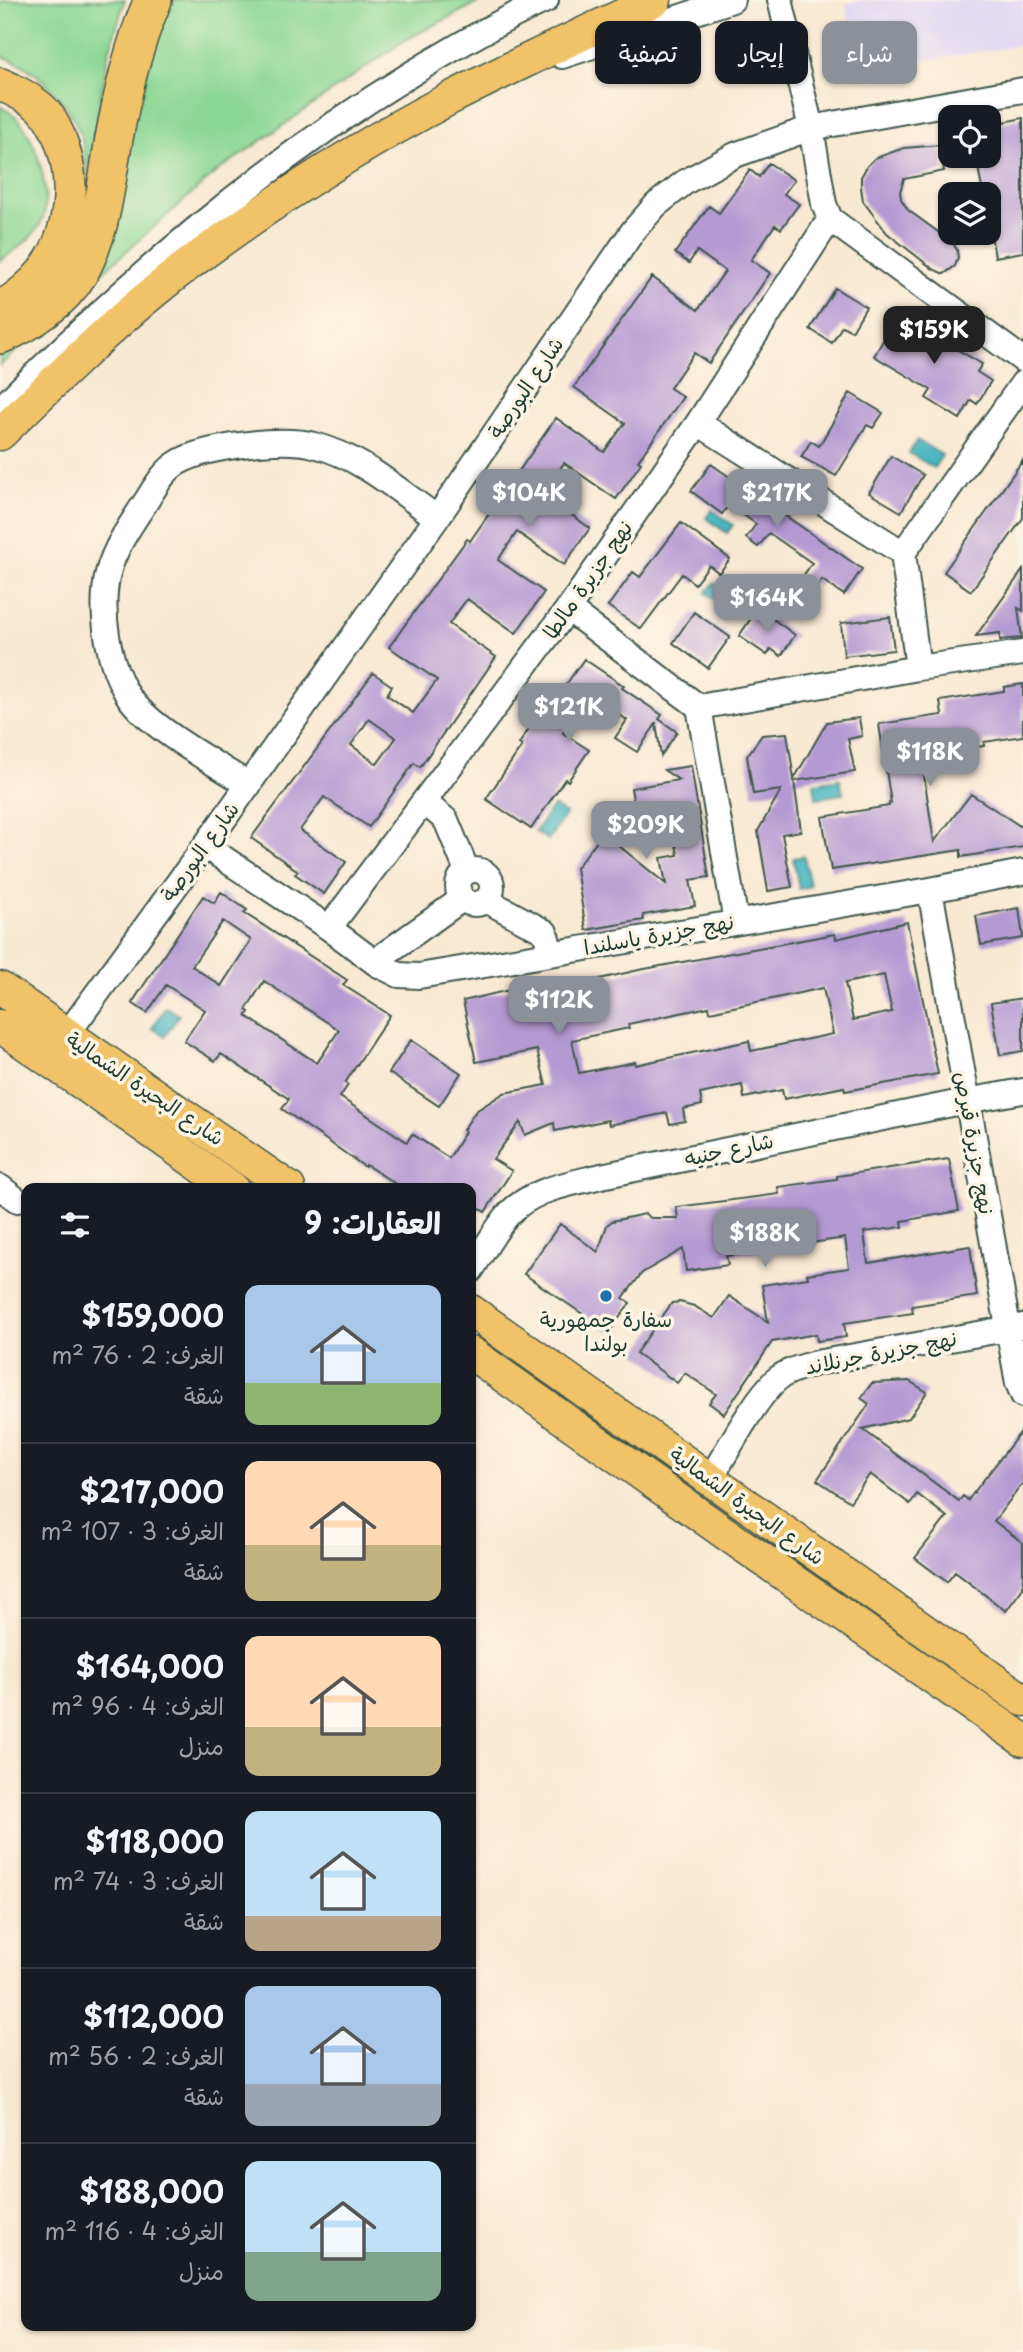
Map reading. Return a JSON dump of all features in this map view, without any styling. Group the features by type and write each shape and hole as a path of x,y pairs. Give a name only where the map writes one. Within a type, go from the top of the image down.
{"highway":[{"path":"0,335 31,320 57,299 78,275 90,249 100,216 130,63 153,0"}],"main road":[{"path":"0,434 76,360 193,261 252,219 402,125 481,83 655,0"},
{"path":"0,84 19,93 48,115 63,149 70,178 69,209 60,246 40,277 11,302 0,307"},
{"name":"شارع البحيرة الشمالية","path":"0,988 58,1047 226,1183"},
{"name":"شارع البحيرة الشمالية","path":"5,1037 58,1047 281,1183"},
{"name":"شارع البحيرة الشمالية","path":"476,1315 1023,1700"},
{"name":"شارع البحيرة الشمالية","path":"476,1357 739,1544 1023,1740"}],"street":[{"path":"0,409 118,295 239,194 353,110 463,42 546,0"},
{"path":"481,83 732,0"},
{"path":"780,0 811,128 824,204 830,219 1023,360"},
{"name":"شارع البورصة","path":"58,1047 249,785 437,518 633,231 656,205 685,182 735,155 811,128 1023,90"},
{"name":"نهج جزيرة مالطا","path":"329,928 568,609 698,423 830,219"},
{"path":"918,668 903,553 1023,383"},
{"path":"698,423 903,553"},
{"path":"249,785 149,719 129,696 117,670 109,642 105,603 108,573 128,528 157,484 177,463 202,454 243,445 284,441 315,444 372,471 437,518"},
{"path":"568,609 699,707 736,922"},
{"path":"699,707 918,668 1023,653"},
{"path":"377,964 385,954 474,900 492,892 492,882 486,874 477,869 467,871 446,820 424,802"},
{"name":"نهج جزيرة ياسلندا","path":"205,846 329,928 377,964 399,975 419,976 1023,872"},
{"name":"نهج جزيرة قبرص","path":"930,890 966,1101 1016,1327 1018,1383 1023,1395"},
{"path":"474,900 545,932 551,953"},
{"name":"شارع جنيه","path":"476,1262 508,1214 531,1197 555,1188 601,1176 1023,1091"},
{"name":"نهج جزيرة جرنلاند","path":"710,1479 762,1396 777,1379 786,1374 816,1363 1016,1327"}],"shaded area":[{"path":"866,0 1023,0 1023,45 917,61 917,21 849,21 846,4"}],"green space":[{"path":"5,0 125,0 108,55 87,176 82,138 67,108 37,76 25,67 0,56 0,3"},
{"path":"163,0 483,0 405,40 215,173 0,366 0,335 44,315"},
{"path":"0,106 14,115 29,135 40,164 45,207 43,218 35,231 0,261"}],"water":[{"path":"917,440 942,455 934,468 909,453"},
{"path":"712,510 733,525 727,533 706,518"},
{"path":"714,583 736,599 728,609 706,593"},
{"path":"840,779 843,794 816,798 814,783"},
{"path":"553,806 566,814 548,840 535,832"},
{"path":"804,856 810,886 799,889 793,858"},
{"path":"166,1007 179,1015 165,1036 152,1028"}],"building":[{"path":"1023,118 1023,252 995,257 993,245 1001,245 1001,182 981,182 978,168 1001,168 1001,123"},
{"path":"938,145 938,168 944,168 944,171 904,179 900,192 908,210 938,232 938,245 954,245 957,250 955,266 944,274 933,269 887,233 863,201 861,177 867,166 875,158 904,148"},
{"path":"769,163 794,180 784,194 799,204 781,229 775,225 751,260 770,273 709,363 694,353 670,388 683,397 638,461 641,463 616,499 564,463 543,495 590,528 564,565 517,532 498,560 544,592 516,633 467,599 449,624 496,657 420,767 414,763 369,827 324,797 300,830 346,862 324,894 295,874 298,871 251,838 373,673 392,686 387,695 413,713 437,680 389,647 467,539 470,541 556,418 604,452 625,423 574,387 652,277 698,310 725,271 697,251 689,263 675,253 709,206 719,213 750,170 759,177","holes":["369,719 396,738 377,764 351,745"]},
{"path":"835,288 866,307 852,331 842,326 832,343 810,329"},
{"path":"898,315 982,364 977,372 991,381 977,404 971,400 960,419 926,398 931,390 874,356"},
{"path":"850,393 883,413 873,428 867,425 836,476 801,457 811,441 819,446"},
{"path":"891,456 923,475 901,512 869,493"},
{"path":"1023,460 1023,518 971,591 944,572"},
{"path":"711,464 862,569 844,595 822,580 818,586 803,576 812,563 769,533 758,547 746,538 756,524 729,505 722,514 691,491"},
{"path":"681,523 730,559 719,573 709,565 695,584 682,574 641,629 608,606 633,572 640,577"},
{"path":"1023,570 1023,611 1018,608 1022,638 1000,640 1000,633 976,636"},
{"path":"758,608 795,635 781,656 771,649 767,655 739,636"},
{"path":"694,612 730,637 708,668 673,643"},
{"path":"890,617 894,650 844,656 841,623"},
{"path":"584,659 662,715 659,719 677,732 661,756 656,724 637,752 615,738 627,720 589,695 563,733 589,750 568,781 565,779 531,829 486,799 522,746 519,744 537,716 542,719"},
{"path":"1023,684 1023,736 984,742 984,746 927,755 929,768 923,769 934,842 971,794 1023,828 1023,847 961,857 961,850 831,870 822,817 889,806 891,803 879,724 942,715 940,701 1004,691 1004,687"},
{"path":"859,718 862,736 848,739 855,772 794,781 801,831 782,834 792,887 768,891 758,831 781,790 753,794 747,756 762,735 787,733 794,779 827,722"},
{"path":"691,766 709,877 690,880 695,906 643,915 644,920 586,930 576,868 603,833 666,884 661,858 678,855 670,811 636,817 631,788 679,780 664,770"},
{"path":"221,892 247,910 244,913 347,980 343,985 390,1015 345,1083 348,1085 340,1097 407,1142 412,1134 449,1158 476,1111 504,1093 546,1085 537,1050 476,1062 463,1001 547,981 551,1000 584,994 582,983 639,970 835,934 836,939 907,922 938,1074 845,1091 844,1087 784,1099 782,1090 744,1098 742,1085 700,1094 702,1105 683,1109 685,1121 670,1124 667,1113 609,1125 608,1120 555,1131 554,1123 525,1135 520,1122 493,1159 512,1171 485,1212 476,1206 476,1183 394,1183 366,1165 365,1167 282,1109 289,1099 221,1054 215,1061 184,1041 205,1010 166,985 147,1013 132,1003 203,896 214,903","holes":["223,921 251,940 221,986 192,966","884,975 892,1012 853,1020 845,983","264,981 339,1030 317,1063 246,1016 249,1012 246,1010","823,988 833,1034 751,1051 749,1041 635,1065 635,1062 579,1073 572,1040 629,1028 628,1024 709,1007 710,1012"]},
{"path":"1019,908 1023,938 981,945 976,916"},
{"path":"1023,998 1023,1051 1000,1055 991,1003"},
{"path":"411,1040 461,1073 439,1106 389,1073"},
{"path":"949,1159 959,1211 902,1221 903,1227 864,1232 868,1263 970,1246 977,1296 912,1306 913,1313 844,1323 846,1337 817,1341 816,1334 772,1342 724,1414 709,1403 716,1394 685,1373 677,1383 636,1353 672,1303 694,1306 714,1318 729,1296 768,1322 762,1285 808,1278 807,1274 849,1268 845,1238 726,1256 728,1265 686,1271 683,1249 642,1273 623,1298 630,1303 609,1332 524,1274 560,1224 598,1252 607,1225 612,1221 645,1214 651,1218 678,1218 676,1207 779,1194 778,1187"},
{"path":"909,1381 927,1392 909,1418 862,1429 959,1501 963,1496 968,1500 1023,1429 1023,1483 994,1521 1023,1543 1023,1588 1006,1611 955,1572 947,1582 915,1558 947,1517 917,1494 910,1504 870,1474 850,1502 817,1480 869,1404 861,1398 872,1383"}],"place":[{"name":"سفارة جمهورية بولندا","path":"606,1296"}]}
